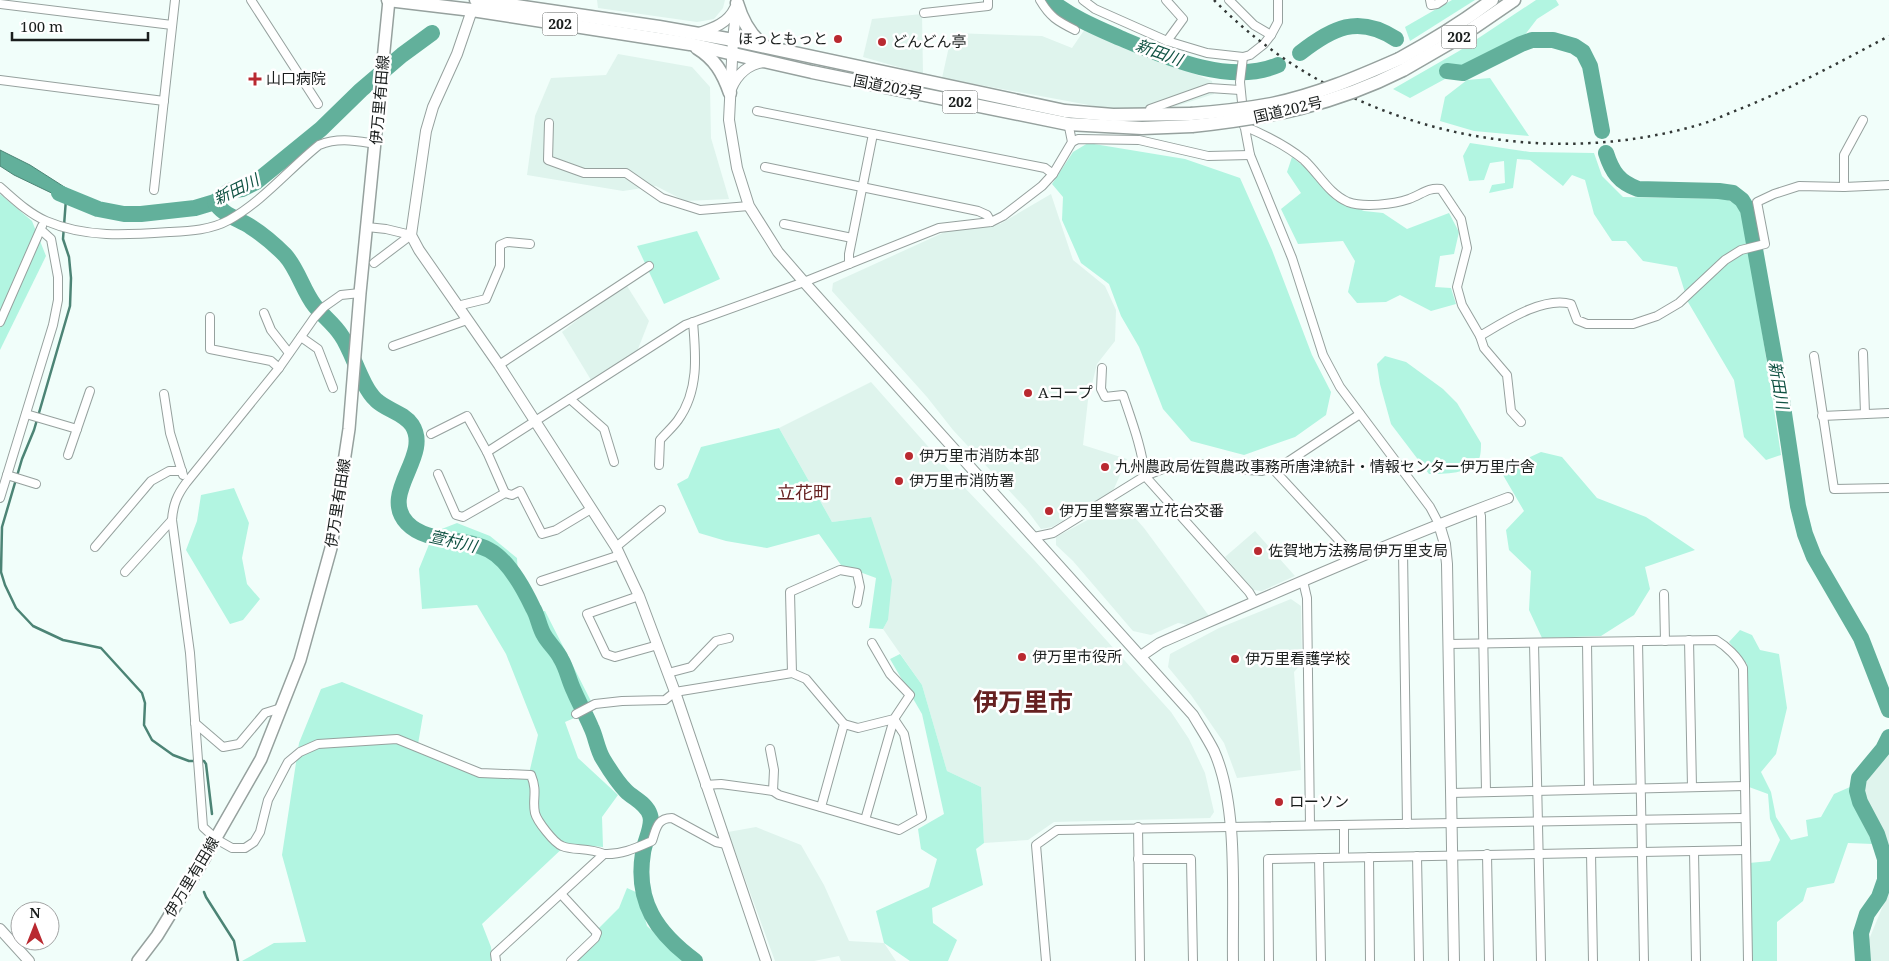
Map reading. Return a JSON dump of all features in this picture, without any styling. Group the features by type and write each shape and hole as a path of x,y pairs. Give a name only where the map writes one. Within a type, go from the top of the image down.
{"highway":[{"name":"国道202号","path":"389,0 474,5 690,44 765,47 1088,114 1150,115 1191,120"},
{"name":"国道202号","path":"1401,64 1492,0"},
{"name":"国道202号","path":"474,5 494,1 698,34 768,61 812,72 1068,124 1140,134 1227,111 1273,103 1401,64 1460,37 1514,0"},
{"path":"737,1 746,26 757,41 765,47"},
{"path":"690,44 709,55 716,63 721,70 730,93"}],"main road":[{"name":"伊万里有田線","path":"138,961 157,936 216,839 261,759 300,660 331,548 349,429 360,293 389,0"}],"street":[{"path":"154,190 175,0"},
{"path":"251,0 318,104"},
{"path":"924,13 988,6 988,0"},
{"path":"1040,0 1048,13 1075,30"},
{"path":"1083,0 1095,9 1167,41 1207,53 1243,57 1250,55 1264,44 1271,35 1278,22 1278,0"},
{"path":"1166,0 1183,19 1167,41"},
{"path":"1228,0 1254,25 1271,35"},
{"path":"1430,0 1431,5 1443,0"},
{"path":"698,34 714,28 725,21 737,1"},
{"path":"737,1 732,46 729,120 735,158 749,206 778,252 804,282 1193,715 1214,752 1225,786 1230,826 1233,961"},
{"path":"0,4 172,25"},
{"path":"474,5 457,54 433,107 426,131 411,235 419,250 499,365 618,551 639,596 675,692 766,961"},
{"path":"1243,57 1240,86 1244,126 1250,155 1292,258 1323,355 1340,387 1430,507 1439,524 1445,544 1447,564 1454,961"},
{"path":"730,93 732,85 742,72 755,63 768,61"},
{"path":"0,80 164,101"},
{"path":"1150,115 1150,109 1209,88 1240,86"},
{"path":"1065,110 1072,142"},
{"path":"757,111 1045,168 1053,174"},
{"path":"1844,188 1844,155 1863,120"},
{"path":"549,123 548,160 584,173 626,172 662,198 700,210 749,206"},
{"path":"1244,126 1267,136 1304,161 1332,191 1348,202 1362,205 1394,203 1411,199 1433,188 1441,190 1461,219 1467,248 1457,287 1462,306 1480,336 1484,348 1507,374 1512,411 1521,422"},
{"path":"849,264 852,238 873,134"},
{"path":"487,452 685,325 804,282 939,228 990,222 1003,216 1042,186 1053,174 1072,142 1078,139 1140,134 1208,156 1250,155"},
{"path":"0,187 25,208 44,220 77,231 126,236 195,230 218,225 241,213 319,145 332,140 376,144"},
{"path":"765,167 978,211 987,215 990,222"},
{"path":"1480,336 1532,309 1561,302 1571,304 1577,320 1587,324 1634,324 1657,316 1679,303 1725,260 1741,250 1765,244 1757,202 1799,186 1844,188 1889,186"},
{"path":"0,322 44,220"},
{"path":"784,224 852,238"},
{"path":"367,226 411,235"},
{"path":"0,498 53,325 58,300 58,277 51,239 41,230"},
{"path":"374,263 411,235"},
{"path":"457,306 486,299 500,266 500,245 508,242 530,244"},
{"path":"499,365 648,266"},
{"path":"360,293 341,296 324,307 314,318 279,368 186,483 173,506 172,520 190,653 204,827 216,839 232,848 245,848 254,842 260,832 268,800 288,762 300,752 318,744 397,739 480,773 530,775 535,785 535,814 550,836 562,846 594,850 613,855 652,841 659,821 664,818 672,818 716,842 726,844"},
{"path":"264,313 270,330 289,353"},
{"path":"210,317 210,349 271,361 279,368"},
{"path":"393,346 467,320"},
{"path":"659,465 660,440 679,419 694,387 696,355 693,322"},
{"path":"301,337 318,350 333,388"},
{"path":"1863,353 1865,414"},
{"path":"1814,356 1834,488 1889,488"},
{"path":"1102,368 1101,389 1104,397 1122,396 1135,431 1144,463 1145,476 1243,585 1255,602"},
{"path":"68,455 90,391"},
{"path":"164,394 170,433 186,483"},
{"path":"570,399 604,429 614,462"},
{"path":"1822,416 1889,413"},
{"path":"26,414 77,429"},
{"path":"1034,537 1053,533 1145,476 1164,468 1185,464 1222,465 1262,471 1273,469 1283,465 1360,414"},
{"path":"431,434 467,416 487,452 505,493"},
{"path":"1273,469 1348,550 1352,560"},
{"path":"95,547 151,482 169,471 182,471"},
{"path":"438,474 456,515 463,517 505,493 512,495 520,491 542,534 556,530 592,509"},
{"path":"7,475 36,484"},
{"path":"1140,656 1160,644 1303,581 1439,524 1508,498"},
{"path":"1479,509 1481,516 1486,792"},
{"path":"541,581 618,551 661,510"},
{"path":"125,572 172,520"},
{"path":"1400,540 1403,550 1407,824"},
{"path":"792,673 790,592 840,570 857,574 860,587 857,603"},
{"path":"1303,581 1307,598 1310,825"},
{"path":"1664,594 1665,641"},
{"path":"639,596 587,614 606,654 615,657 658,645"},
{"path":"668,673 691,667 716,641 729,638"},
{"path":"1689,640 1692,787"},
{"path":"1448,644 1716,640 1741,662 1743,668 1748,961"},
{"path":"1638,641 1644,961"},
{"path":"1587,642 1590,790"},
{"path":"1534,643 1541,961"},
{"path":"865,820 894,719 910,695 890,674 872,644"},
{"path":"576,714 595,704 665,700 675,692 792,673 806,679 844,724 858,728 894,719"},
{"path":"195,723 223,747 239,744 265,714 281,708"},
{"path":"705,785 721,784 773,791 779,795 899,830 922,817 904,734 894,719"},
{"path":"822,807 844,724"},
{"path":"770,749 774,770 773,791"},
{"path":"1451,792 1745,786"},
{"path":"1046,961 1036,846 1057,830 1138,827 1746,818"},
{"path":"1344,825 1344,857"},
{"path":"1138,827 1140,961"},
{"path":"1269,961 1268,859 1746,850"},
{"path":"1694,851 1696,961"},
{"path":"1591,853 1593,961"},
{"path":"496,961 495,954 604,854"},
{"path":"1487,854 1489,961"},
{"path":"1417,856 1420,961"},
{"path":"1368,857 1370,961"},
{"path":"1319,858 1321,961"},
{"path":"1138,860 1191,859 1193,961"},
{"path":"561,894 597,933 595,938 571,961"},
{"path":"0,929 29,961"}],"shaded area":[{"path":"597,0 725,0 723,8 714,19 697,22 598,8"},
{"path":"1452,0 1475,0 1410,41 1405,27"},
{"path":"1536,0 1556,0 1559,5 1537,19 1524,36 1410,98 1393,89 1459,51"},
{"path":"922,14 923,74 863,57 872,19"},
{"path":"1085,29 1212,81 1214,94 1164,110 1105,108 942,78 952,33 1042,36 1072,48"},
{"path":"618,54 692,67 710,87 711,138 729,199 685,201 656,186 623,191 527,175 535,116 551,78 606,75"},
{"path":"1490,78 1529,136 1474,131 1440,121 1445,97 1467,80"},
{"path":"1088,143 1185,159 1240,178 1272,250 1312,355 1331,392 1326,415 1295,437 1244,455 1191,441 1163,409 1139,347 1121,316 1109,284 1081,263 1062,220 1063,197 1052,184 1073,152"},
{"path":"1470,143 1530,152 1594,153 1602,176 1623,197 1725,199 1735,203 1744,214 1781,455 1766,460 1744,437 1734,380 1688,302 1677,267 1643,261 1626,241 1612,241 1594,214 1585,180 1572,175 1563,186 1530,160 1517,159 1513,188 1489,193 1492,185 1505,183 1504,161 1490,163 1484,180 1469,181 1463,156"},
{"path":"0,150 30,165 77,195 79,201 73,203 14,175 0,166"},
{"path":"1292,157 1307,169 1335,200 1364,211 1383,213 1407,229 1449,213 1459,232 1454,254 1440,256 1435,287 1451,288 1456,304 1431,311 1400,295 1386,302 1357,303 1348,292 1355,261 1343,241 1298,244 1281,209 1301,193 1287,172"},
{"path":"0,194 32,221 46,256 0,350"},
{"path":"1051,194 1073,260 1105,286 1116,310 1115,341 1097,364 1088,400 1083,445 1127,459 1113,491 1052,527 1041,529 1027,510 953,430 927,397 832,291 833,283 947,231 1000,224"},
{"path":"697,231 720,279 664,304 637,246"},
{"path":"627,286 649,321 636,354 591,380 562,332 613,292"},
{"path":"1385,356 1406,362 1443,389 1457,403 1481,443 1480,457 1470,468 1457,472 1429,474 1391,424 1380,384 1377,364"},
{"path":"871,382 964,487 1034,560 1171,712 1189,739 1205,773 1214,812 1210,818 1054,822 1028,840 984,843 981,787 947,771 922,685 883,629 888,620 871,517 832,522 779,428"},
{"path":"779,428 832,522 871,517 892,580 888,620 883,629 869,628 876,578 841,565 819,534 767,548 726,541 699,533 677,484 688,478 701,447"},
{"path":"1541,452 1562,457 1597,498 1646,517 1695,550 1645,567 1650,589 1634,615 1601,636 1542,638 1529,610 1531,571 1509,550 1506,530 1524,511 1503,475 1510,466"},
{"path":"234,488 249,523 242,558 247,584 260,599 243,620 230,624 186,550 197,521 201,495"},
{"path":"1121,502 1144,528 1209,616 1188,625 1178,623 1151,635 1133,631 1073,561 1056,545 1056,537"},
{"path":"457,523 490,536 517,558 518,574 538,612 545,611 595,709 565,722 578,758 618,795 602,817 603,847 567,844 482,924 491,947 493,961 242,961 274,943 306,942 282,855 299,743 321,689 342,682 423,715 417,750 480,777 528,778 538,735 506,654 477,605 422,609 419,569 434,532"},
{"path":"1255,531 1295,576 1262,591 1253,590 1225,557"},
{"name":"伊万里看護学校","path":"1291,599 1301,606 1302,663 1294,672 1301,770 1237,778 1224,743 1191,695 1168,667 1170,654 1219,628"},
{"path":"1740,630 1752,635 1760,650 1779,654 1787,708 1776,754 1761,772 1771,792 1776,817 1791,840 1808,836 1806,820 1821,817 1834,794 1850,787 1854,806 1873,844 1848,843 1834,883 1807,888 1803,901 1777,922 1777,961 1751,961 1749,863 1770,861 1780,840 1770,819 1768,794 1749,787 1747,664 1729,642"},
{"path":"900,654 922,685 947,771 981,787 984,843 976,849 983,885 932,908 933,923 957,940 948,961 910,961 884,943 876,911 929,887 937,859 921,849 918,829 944,814 922,714 890,659"},
{"path":"1889,753 1889,845 1864,794 1864,780"},
{"path":"756,827 801,845 824,885 849,941 884,943 896,961 841,961 839,956 814,961 775,961 728,832"},
{"path":"627,888 638,893 647,926 684,961 575,961 600,937 599,928 619,908"},
{"path":"1889,891 1889,961 1871,961 1868,942"}],"waterway":[{"name":"新田川","path":"1050,0 1075,17 1101,30 1157,53 1198,66 1219,71 1239,72 1259,71 1278,65"},
{"name":"新田川","path":"1300,53 1323,37 1346,27 1369,27 1382,31 1396,39"},
{"name":"新田川","path":"59,193 98,209 124,214 195,208 215,202 229,191 242,189 256,182 321,129 361,90 402,55 432,33"},
{"name":"新田川","path":"1447,71 1463,73 1532,40 1553,40 1574,46 1583,52 1590,66 1602,131"},
{"name":"新田川","path":"1606,153 1611,166 1621,180 1638,189 1733,193 1742,200 1748,210 1782,400 1798,506 1805,534 1814,557 1861,638 1889,710"},
{"path":"66,199 63,239 69,257 71,278 70,306 34,430 22,459 2,527 1,572 16,608 33,626 63,640 101,648 142,693 145,703 144,725 152,740 173,755 189,761 204,761 206,764 212,814"},
{"name":"萱村川","path":"215,202 222,210 255,230 285,255 311,300 341,335 361,378 371,394 376,400 404,417 412,425 416,437 416,449 399,499 400,511 407,523 415,530 425,534 468,543 489,550 503,561 520,584 535,611 542,632 563,663 593,731 603,759 623,787 643,804 650,815 651,824 644,849 641,871 642,887 646,901 660,927 670,939 695,961"},
{"name":"新田川","path":"1863,961 1861,933 1867,914 1879,897 1885,880 1885,859 1877,834 1860,802 1857,791 1859,778 1883,749 1889,737"},
{"path":"204,892 234,941 238,961"}],"railway":[{"path":"1214,0 1264,44 1320,81 1379,109 1443,129 1508,141 1574,144 1640,138 1705,123 1797,84 1889,36"}],"place":[{"name":"ほっともっと","path":"838,39"},
{"name":"どんどん亭","path":"882,42"},
{"name":"山口病院","path":"255,79"},
{"name":"Aコープ","path":"1028,393"},
{"name":"伊万里市消防本部","path":"909,456"},
{"name":"九州農政局佐賀農政事務所唐津統計・情報センター伊万里庁舎","path":"1105,467"},
{"name":"伊万里市消防署","path":"899,481"},
{"name":"伊万里警察署立花台交番","path":"1049,511"},
{"name":"佐賀地方法務局伊万里支局","path":"1258,551"},
{"name":"伊万里市役所","path":"1022,657"},
{"name":"伊万里看護学校","path":"1235,659"},
{"name":"ローソン","path":"1279,802"}],"district":[{"name":"立花町","path":"804,493"},
{"name":"伊万里市","path":"1023,702"}]}
